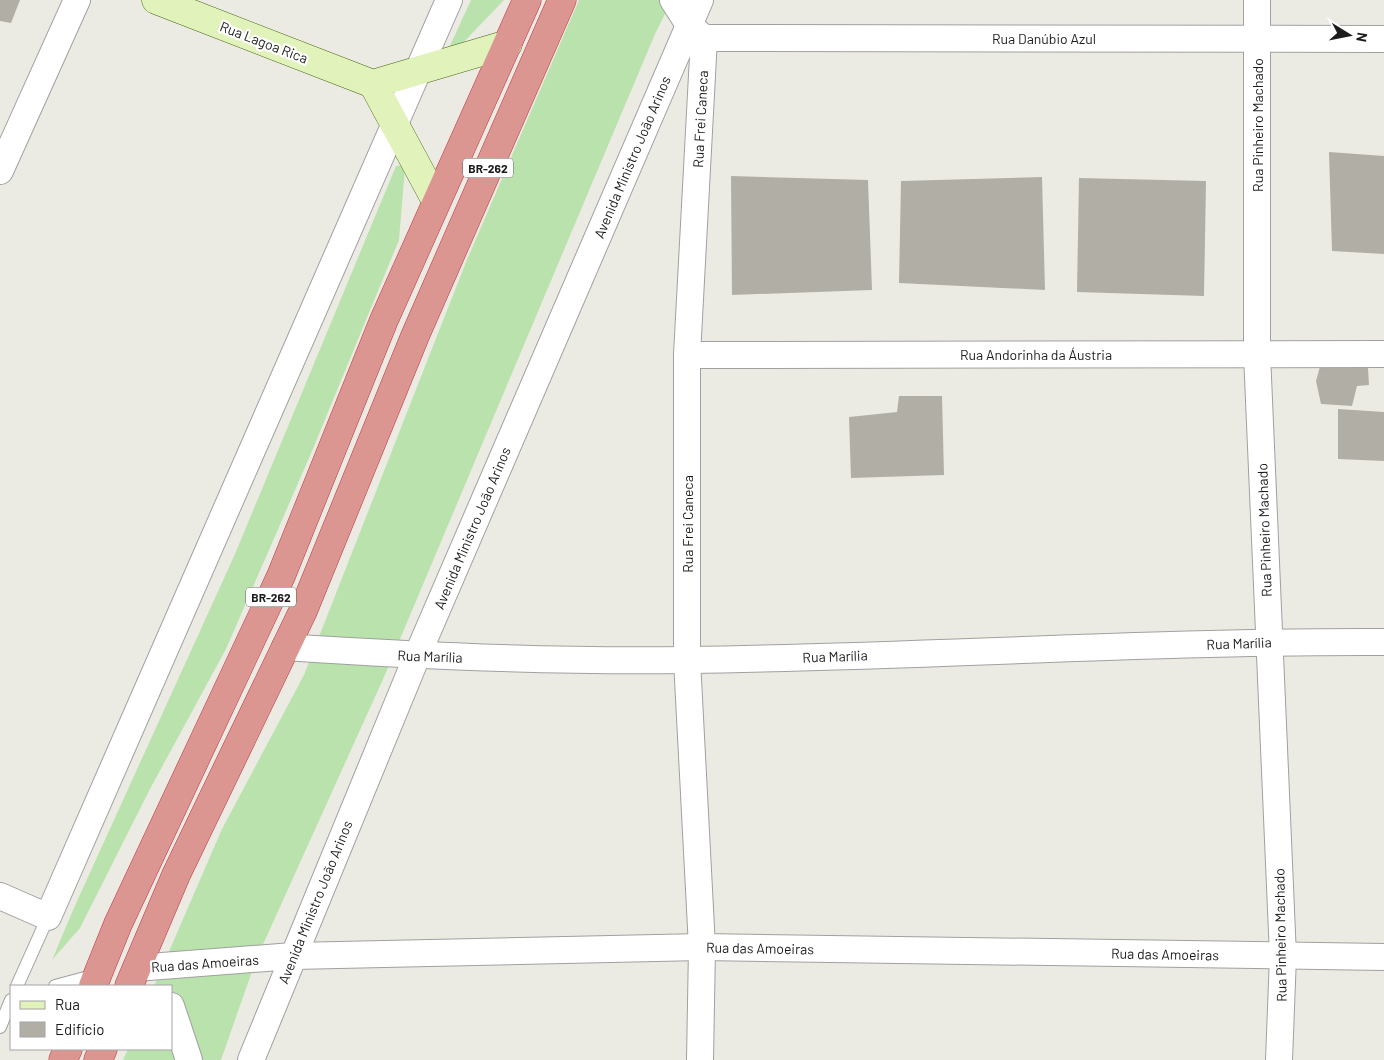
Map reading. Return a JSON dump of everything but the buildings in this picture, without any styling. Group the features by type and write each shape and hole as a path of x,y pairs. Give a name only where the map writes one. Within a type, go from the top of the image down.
{"highway":[{"name":"BR-262","path":"96,980 118,924 281,576 384,320 526,0"},
{"name":"BR-262","path":"147,977 176,875 306,602 415,336 562,0"}],"street":[{"path":"0,170 76,0"},
{"name":"Rua Lagoa Rica","path":"156,0 373,84"},
{"path":"0,896 48,917 449,0"},
{"path":"673,0 697,31"},
{"name":"Avenida Ministro João Arinos","path":"251,1060 417,656 697,31 700,0"},
{"name":"Rua Pinheiro Machado","path":"1257,0 1257,354 1283,956 1280,1060"},
{"name":"Rua Danúbio Azul","path":"697,31 1384,39"},
{"name":"Rua Frei Caneca","path":"697,31 687,355 687,660 702,947 700,1060"},
{"path":"436,202 373,84 508,44"},
{"name":"Rua Andorinha da Áustria","path":"687,355 1384,354"},
{"name":"Rua Marília","path":"285,647 417,656 687,660 1269,642 1384,642"},
{"name":"Rua das Amoeiras","path":"147,977 293,956 702,947 1384,957"},
{"path":"172,1009 189,1060"}],"lane":[{"path":"18,985 48,917"},
{"path":"62,985 96,980"},
{"path":"0,1027 10,1002"}],"green space":[{"path":"471,0 504,0 457,49 449,48"},
{"path":"579,0 672,0 655,34 384,677 256,960 221,1060 123,1060 128,1050 172,1050 172,985 154,985 222,829 304,675 466,262"},
{"path":"401,165 405,168 399,240 312,451 226,649 150,789 80,928 52,960 235,554 396,166"}]}
